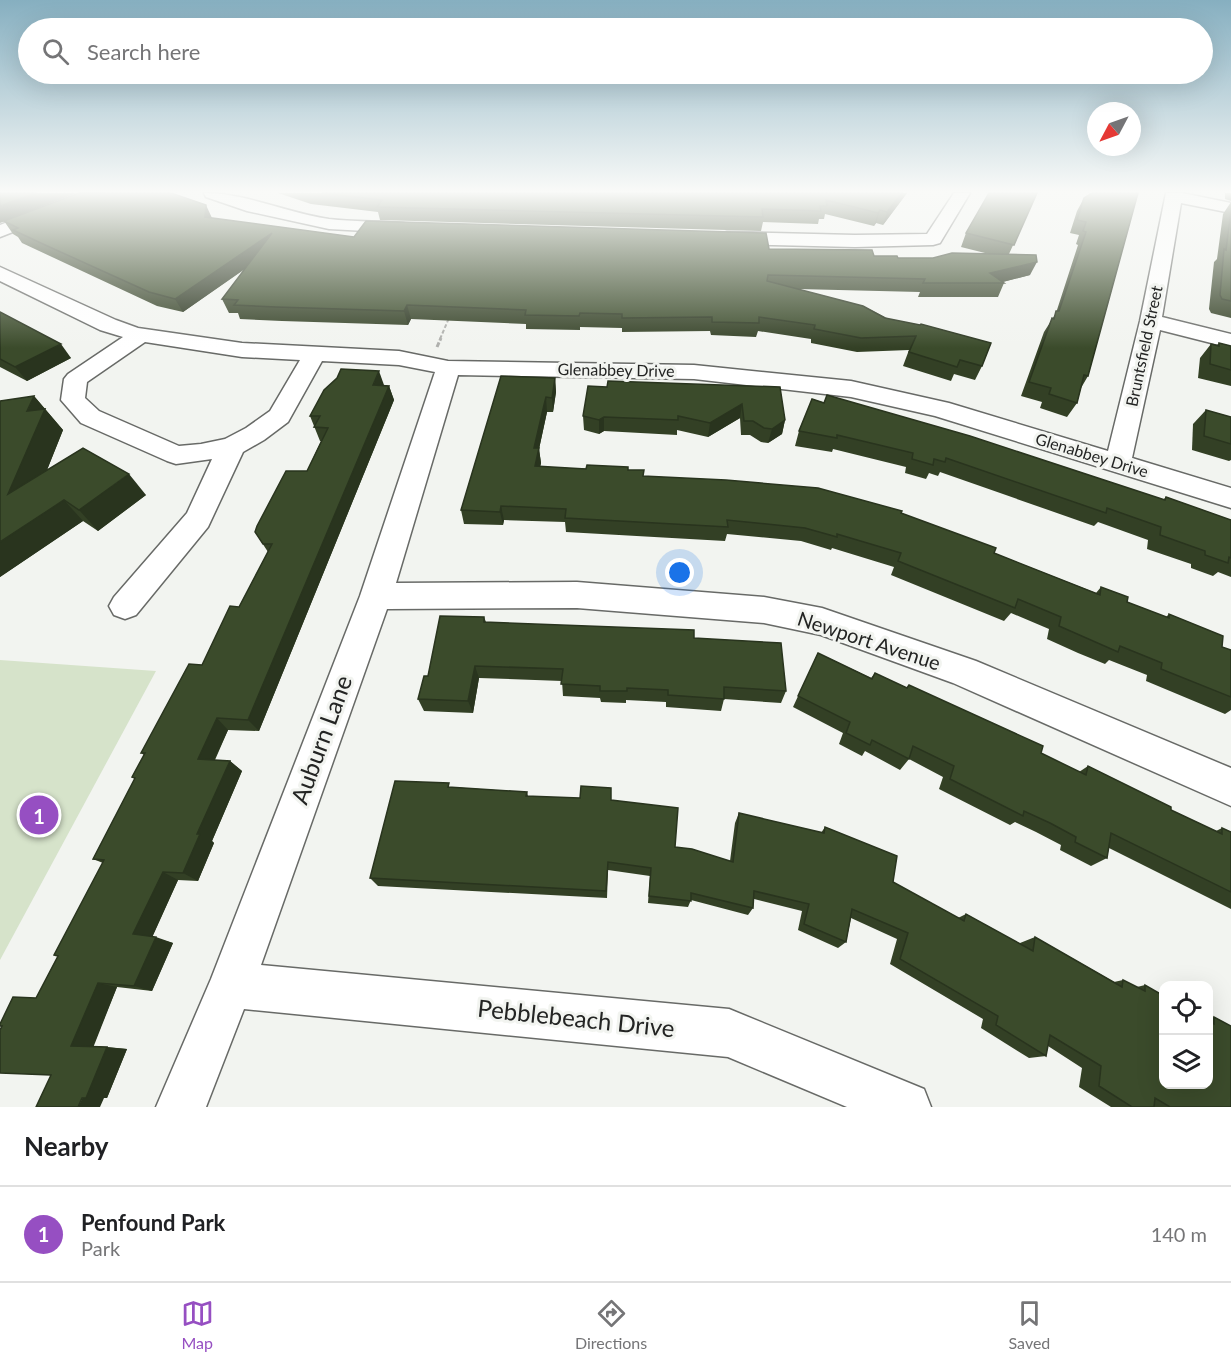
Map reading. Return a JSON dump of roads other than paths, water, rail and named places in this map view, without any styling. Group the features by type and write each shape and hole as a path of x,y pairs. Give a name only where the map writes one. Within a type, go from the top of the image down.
{"street":[{"name":"Bruntsfield Street","path":"1118,463 1165,245"},
{"name":"Glenabbey Drive","path":"0,273 108,325 141,335 242,350 399,358 439,366 694,372 851,389 940,409 1231,498"},
{"path":"1150,321 1231,341"},
{"path":"141,335 76,379 73,400 90,417 176,455 201,453 232,446 255,434 279,416 315,354"},
{"name":"Auburn Lane","path":"181,1107 231,985 376,596 439,366"},
{"path":"125,606 198,519 232,446"},
{"name":"Newport Avenue","path":"376,596 577,595 764,610 822,622 964,672 1231,787"},
{"name":"Pebblebeach Drive","path":"231,985 729,1034 902,1106"}],"place":[{"name":"Penfound Park","path":"39,815"}]}
